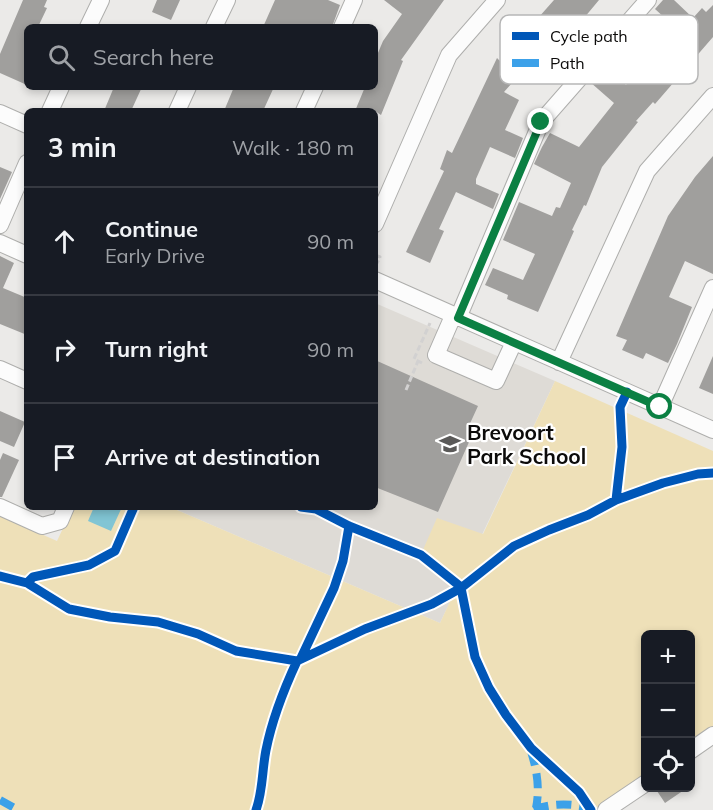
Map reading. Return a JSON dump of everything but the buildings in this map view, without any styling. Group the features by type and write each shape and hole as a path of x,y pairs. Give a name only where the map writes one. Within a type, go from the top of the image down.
{"street":[{"path":"89,24 100,0"},
{"path":"215,24 226,0"},
{"path":"343,24 354,0"},
{"path":"378,217 448,55 497,0"},
{"path":"635,15 648,0"},
{"path":"514,342 496,381 436,355 541,122 574,84"},
{"path":"51,108 60,90"},
{"path":"178,108 187,90"},
{"path":"305,108 314,90"},
{"path":"559,362 647,171 713,96"},
{"path":"0,113 24,124"},
{"path":"0,225 24,170"},
{"path":"0,243 24,254"},
{"path":"378,281 713,430"},
{"path":"660,407 713,288"},
{"path":"0,369 24,380"},
{"path":"0,507 42,526 60,521 65,510"},
{"path":"695,748 713,735"},
{"path":"606,810 641,786"}],"path":[{"path":"406,390 418,361"}],"shaded area":[{"name":"Brevoort Park School","path":"378,304 555,381 440,623 177,510 378,510"},
{"path":"555,381 713,451 713,727 695,739 695,630 641,630 641,777 593,810 0,810 0,516 57,541 72,510 177,510 440,623 460,580 422,552 437,518 483,534"}],"water":[{"path":"93,510 121,510 111,531 88,521"}],"marked path":[{"path":"531,751 537,780 536,808"},
{"path":"0,800 18,810"},
{"path":"534,810 561,804 589,808"}],"cycle path":[{"path":"616,500 622,447 620,407 627,392"},
{"path":"0,576 27,583 69,609 110,617 158,622 198,634 236,651 297,661 365,629 432,604 461,588 514,546 549,530 588,515 616,500 663,483 698,474 713,473"},
{"path":"27,583 33,577 89,565 115,551 133,510"},
{"path":"318,510 349,526 421,555 461,587"},
{"path":"301,658 334,588 343,561 349,526"},
{"path":"461,588 475,657 489,688 531,748 579,792 591,810"},
{"path":"256,810 272,727 297,661"}],"place":[{"name":"Brevoort Park School","path":"450,444"}],"route":[{"path":"541,122 458,318 660,407"}]}
